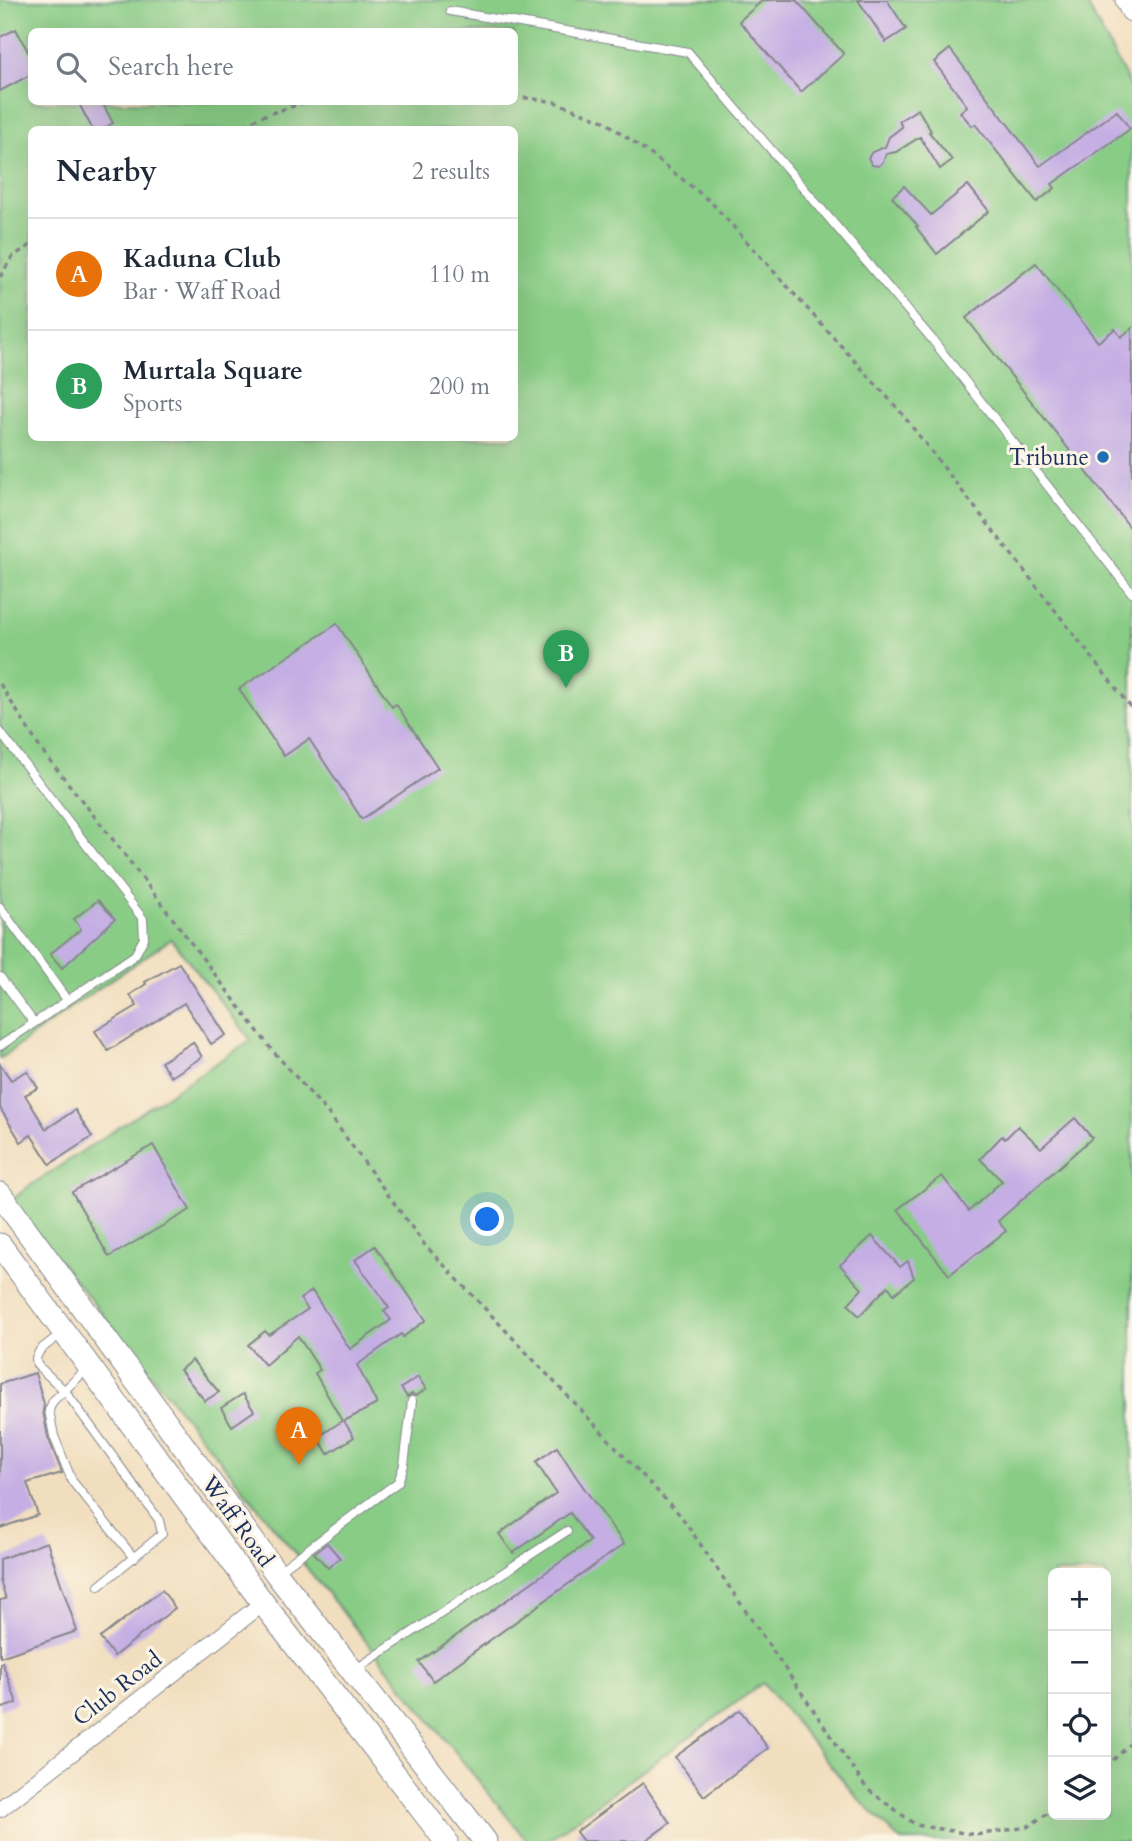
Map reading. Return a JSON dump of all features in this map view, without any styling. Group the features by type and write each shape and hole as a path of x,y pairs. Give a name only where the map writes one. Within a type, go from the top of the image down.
{"street":[{"path":"1127,0 1132,10"},
{"name":"Waff Road","path":"0,1194 276,1573 485,1841"},
{"name":"Waff Road","path":"0,1245 263,1603 446,1841"},
{"name":"Club Road","path":"0,1810 263,1603"}],"lane":[{"path":"450,11 688,52 931,338 1132,593"},
{"path":"0,732 143,919 144,938 135,955 0,1046"},
{"path":"0,907 68,1000"},
{"path":"0,976 34,1023"},
{"path":"64,1331 40,1350 36,1359 37,1365 65,1391 159,1520 162,1534 99,1586"},
{"path":"90,1366 53,1401 49,1410 54,1436 72,1481 134,1558"},
{"path":"276,1573 398,1482 404,1465 412,1401"},
{"path":"354,1671 567,1531"}],"path":[{"path":"518,97 555,102 604,121 711,202 899,410 1132,709"},
{"path":"243,126 262,116 297,105"},
{"path":"0,277 12,257 28,247"},
{"path":"0,684 40,748 118,846 272,1050 328,1113 424,1244 681,1516 867,1789 916,1825 976,1835 1027,1827 1048,1813"},
{"path":"1111,1762 1132,1742"}],"green space":[{"path":"0,0 1085,0 1132,89 1132,1841 901,1841 855,1795 763,1683 547,1841 527,1841 11,1201 28,1187 251,1040 171,939 0,1059"}],"building":[{"path":"763,0 796,0 844,54 801,92 739,21"},
{"path":"858,0 887,0 906,29 886,42"},
{"path":"16,29 28,52 28,76 0,91 0,37"},
{"path":"950,49 1040,166 1117,111 1130,129 1052,184 1055,188 1037,202 975,124 972,126 960,112 967,106 934,62"},
{"path":"80,105 104,105 113,123 108,126 91,126"},
{"path":"918,109 931,131 929,132 952,160 940,169 920,137 896,152 886,154 879,166 872,165 868,158 872,152 885,147 889,137 902,127 899,121"},
{"path":"968,185 989,211 937,254 916,227 918,226 892,197 904,186 931,215"},
{"name":"Tribune","path":"1036,263 1098,342 1115,329 1121,337 1132,328 1132,530 966,318"},
{"path":"337,624 392,707 396,704 438,768 362,819 309,739 284,756 239,689"},
{"path":"98,900 115,919 62,968 50,954 81,929 74,919"},
{"path":"179,963 226,1035 211,1044 184,1003 108,1051 95,1031 137,1006 130,995 146,984 145,982"},
{"path":"193,1042 202,1057 171,1077 161,1062"},
{"path":"0,1064 11,1080 27,1071 38,1088 25,1095 46,1129 75,1110 92,1137 50,1164 31,1135 21,1142 0,1108"},
{"path":"1075,1118 1092,1138 998,1221 1006,1231 949,1275 898,1209 942,1176 969,1211 1002,1181 980,1159 1002,1136 1005,1139 1018,1126 1041,1148"},
{"path":"153,1145 190,1210 109,1257 72,1192"},
{"path":"872,1236 900,1267 908,1261 914,1278 894,1294 888,1286 859,1316 848,1304 862,1289 840,1265"},
{"path":"375,1246 426,1320 357,1365 377,1404 344,1421 354,1437 328,1454 318,1437 342,1421 315,1373 320,1370 298,1336 265,1365 248,1345 265,1331 269,1335 308,1309 300,1299 312,1291 350,1349 391,1320 384,1311 389,1308 355,1260"},
{"path":"192,1360 219,1392 205,1401 180,1370"},
{"path":"35,1373 44,1404 48,1437 62,1473 27,1483 38,1515 0,1528 0,1384"},
{"path":"418,1377 426,1389 416,1396 412,1394 407,1397 401,1388"},
{"path":"243,1394 254,1411 232,1426 221,1408"},
{"path":"557,1447 624,1544 433,1681 419,1662 590,1541 570,1513 513,1553 499,1534 556,1493 536,1462"},
{"path":"47,1542 77,1631 0,1657 0,1600 6,1599 0,1580 0,1559"},
{"path":"327,1543 340,1558 328,1568 314,1553"},
{"path":"162,1590 175,1608 114,1656 100,1638"},
{"path":"2,1662 17,1703 0,1709 0,1663"},
{"path":"740,1710 768,1748 704,1796 675,1757"},
{"path":"643,1783 670,1823 645,1841 583,1841 576,1832"}],"place":[{"name":"Tribune","path":"1103,457"},
{"name":"Murtala Square","path":"566,688"},
{"name":"Kaduna Club","path":"299,1465"}]}
